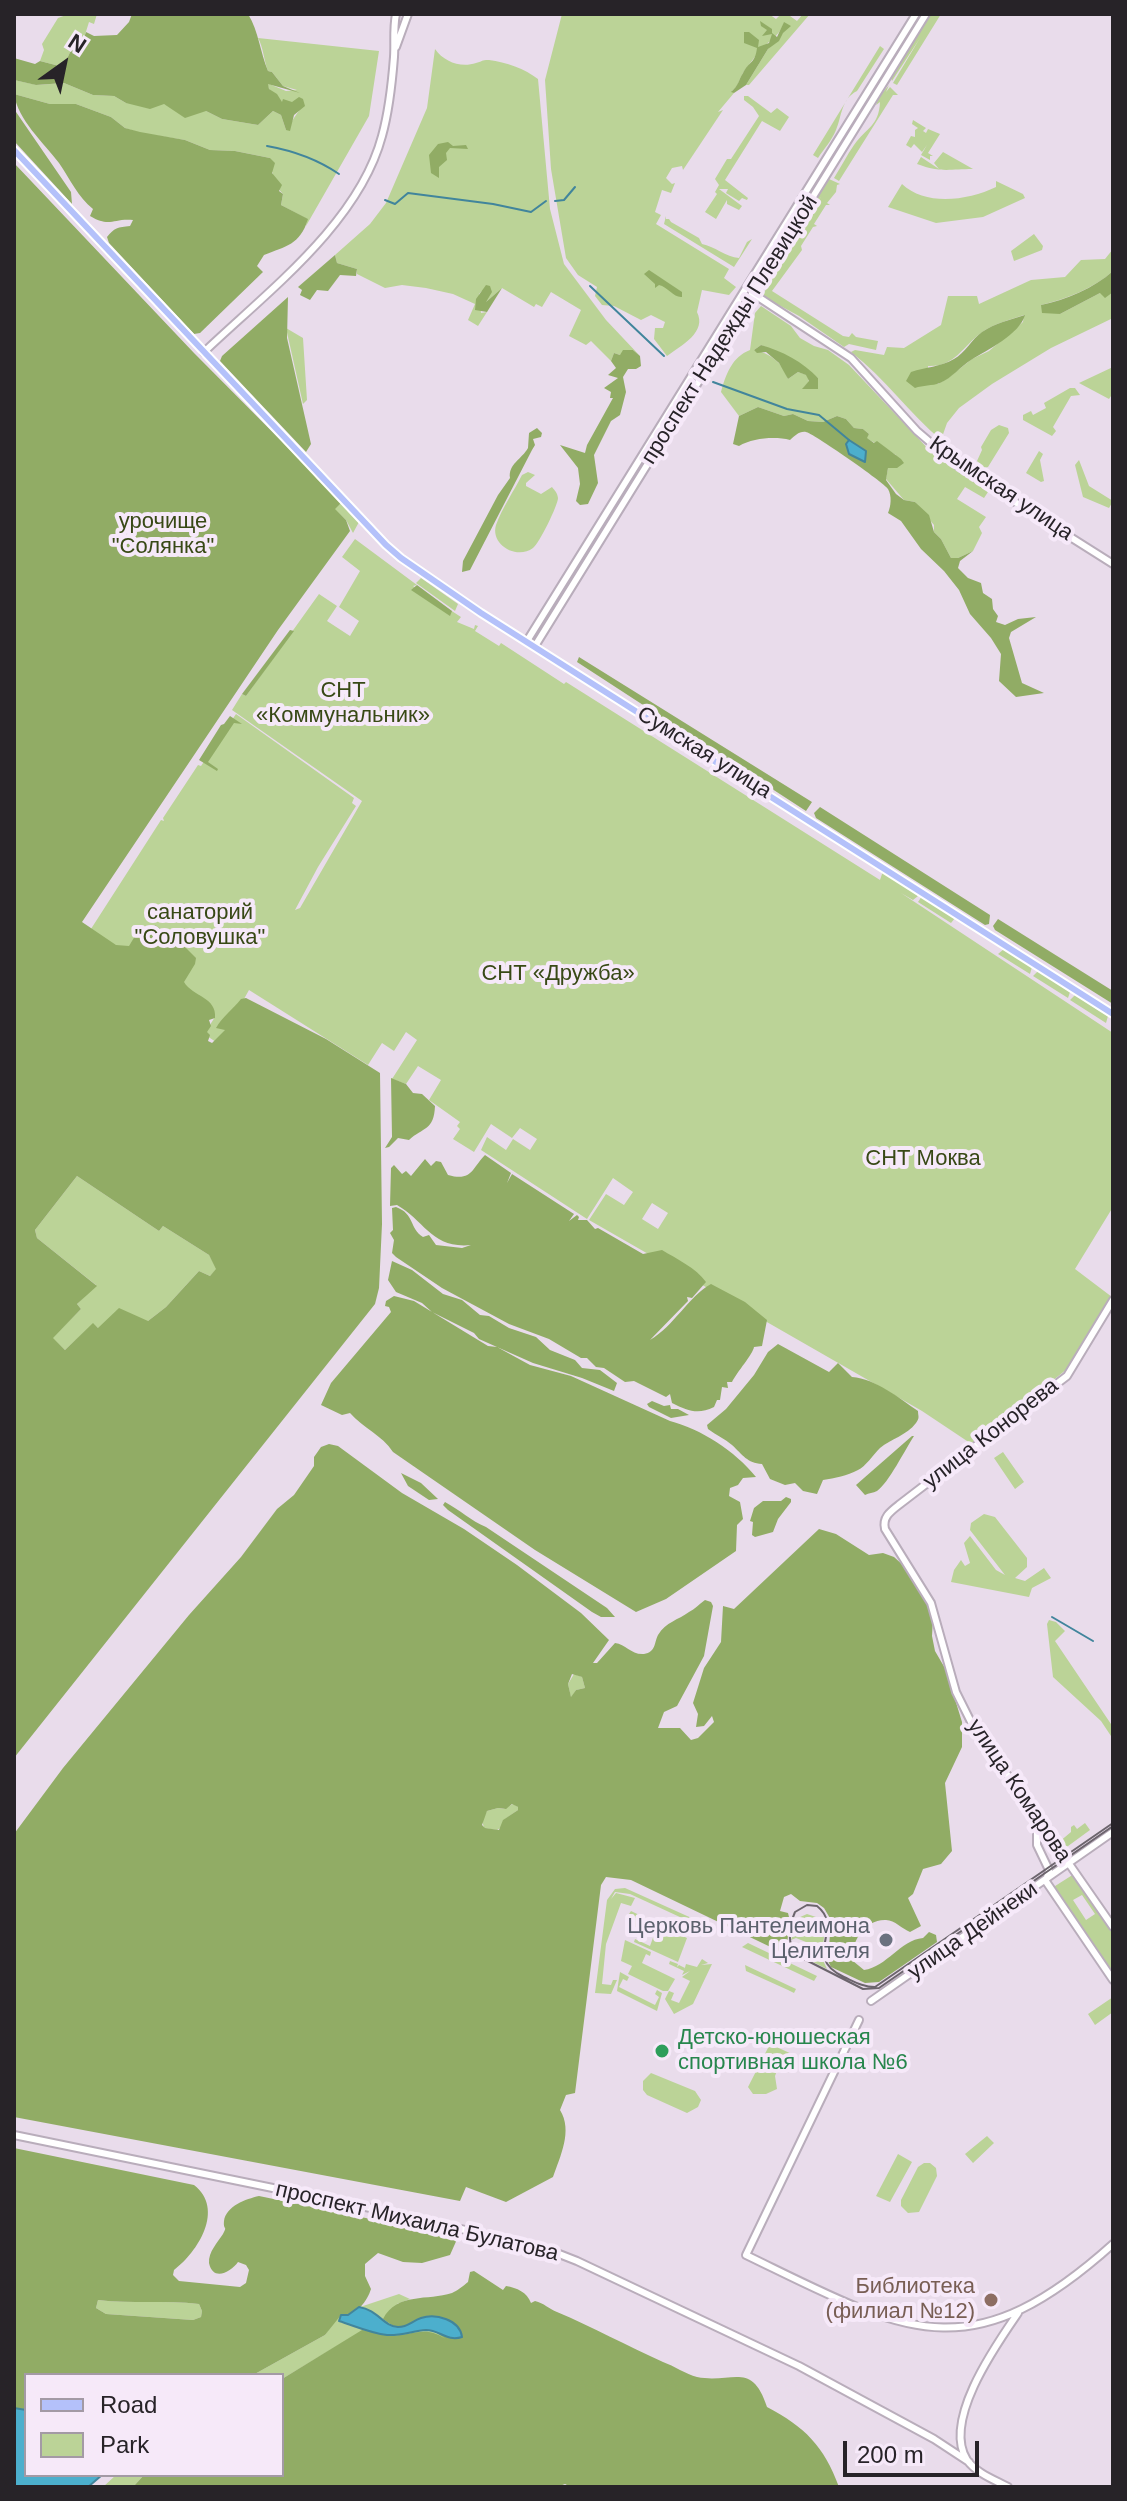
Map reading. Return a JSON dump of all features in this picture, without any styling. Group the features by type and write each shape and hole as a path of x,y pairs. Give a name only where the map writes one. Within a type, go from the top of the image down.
{"main road":[{"name":"Сумская улица","path":"14,150 401,558 1113,1014"}],"street":[{"path":"204,352 309,252 350,202 372,165 382,136 399,27 396,14"},
{"path":"399,27 408,14"},
{"name":"проспект Надежды Плевицкой","path":"527,641 916,14"},
{"name":"проспект Надежды Плевицкой","path":"535,646 926,14"},
{"name":"Крымская улица","path":"745,289 851,358 904,417 951,461 1113,564"},
{"name":"улица Конорева","path":"885,1519 900,1504 1067,1376 1113,1300"},
{"name":"улица Комарова","path":"885,1519 885,1529 931,1603 956,1692 964,1709 983,1742 1113,1927"},
{"path":"1037,1820 1037,1845 1049,1870 1045,1880"},
{"name":"улица Дейнеки","path":"871,2001 1113,1832"},
{"name":"улица Комарова","path":"1045,1880 1113,1980"},
{"path":"859,2020 746,2255 907,2325 960,2329 1018,2312 1048,2295 1113,2244"},
{"name":"проспект Михаила Булатова","path":"14,2135 390,2212 549,2250 799,2366 934,2439 1008,2487"},
{"path":"969,2462 960,2432 962,2414 1018,2312"}],"green space":[{"path":"69,14 97,14 94,24 89,22 84,38 77,38 63,67 40,61 44,50 42,44 58,18"},
{"path":"132,14 248,14 268,71 283,86 300,93 268,84 269,89 282,102 283,99 292,102 299,97 303,99 305,106 294,115 290,131 286,130 281,115 273,111 258,125 222,119 206,111 185,118 164,104 150,109 126,103 114,96 93,95 64,83 36,85 14,80 14,58 63,67 77,38 84,38 86,32 94,36 117,35"},
{"path":"562,14 769,14 776,19 781,14 791,14 797,21 803,14 810,14 746,85 768,49 788,27 784,23 745,70 732,91 734,93 718,112 723,110 683,170 682,166 672,168 666,178 675,183 671,193 662,190 655,212 661,215 656,224 729,269 724,278 736,287 729,295 702,290 696,332 667,356 654,339 655,328 663,328 665,322 651,315 641,320 614,306 602,305 595,296 597,287 578,275 566,258 551,169 545,80"},
{"path":"920,14 755,283 753,282"},
{"path":"930,14 941,14 897,85 893,83 920,38 892,81 891,78"},
{"path":"760,21 777,37 784,22 791,26 768,49 746,85 731,92 756,53 757,48 744,43 744,32 759,40 758,47 769,43 772,34 762,36 767,30"},
{"path":"258,38 379,51 369,116 306,226 307,219 281,205 283,194 275,182 270,158 210,150 185,140 140,133 125,128 111,117 76,104 50,104 14,94 14,80 37,85 64,83 93,95 114,96 126,103 164,104 206,111 222,119 258,125 273,111 281,115 286,130 300,109 292,102 282,103 267,83 286,91 297,90 283,86 268,71"},
{"path":"880,46 884,49 857,91 845,103 834,134 818,158 813,155"},
{"path":"435,49 453,63 465,65 484,60 495,61 521,69 538,79 550,209 564,264 606,320 640,356 633,350 620,355 614,353 611,361 591,341 586,345 569,336 581,310 551,292 542,307 536,304 534,307 502,288 486,302 482,291 479,294 481,313 487,312 478,326 468,320 475,304 453,294 402,285 385,288 357,274 357,269 337,263 335,255 370,224 386,203 427,108"},
{"path":"889,85 886,92 890,87 898,95 893,95 839,181 834,178 854,145 874,122 879,110 880,102 876,105 879,97"},
{"path":"14,94 50,104 76,104 111,117 125,128 185,140 210,150 270,158 275,163 272,173 282,185 279,191 283,194 281,205 308,219 305,228 285,247 264,255 257,266 263,272 200,333 194,334 109,243 107,237 112,232 130,226 133,220 107,222 90,216 93,209 26,122"},
{"path":"744,96 771,113 777,108 789,117 780,131 762,121 725,180 748,198 739,201 726,193 728,189 719,189 742,206 739,210 727,204 727,200 716,219 705,212 717,194 719,185 715,179 759,116"},
{"path":"14,109 71,192 72,204 14,141"},
{"path":"913,120 926,128 923,131 926,133 928,129 940,134 928,153 933,156 930,160 921,155 927,145 922,152 914,144 911,148 906,145 911,136 915,137 918,128 912,124"},
{"path":"448,142 453,146 466,145 468,149 450,148 446,153 447,160 439,167 439,178 431,173 429,155 438,144"},
{"path":"943,152 973,169 939,170 917,164 921,157 939,169 934,163"},
{"name":"урочище \"Солянка\"","path":"14,163 194,353 342,502 335,509 346,520 350,531 278,630 82,922 116,945 129,946 138,931 155,925 179,941 196,958 184,982 208,1001 215,1011 215,1018 209,1020 208,1041 212,1043 225,1030 216,1028 241,999 246,998 326,1039 380,1073 382,1224 379,1288 375,1304 14,1758","holes":["77,1176 159,1231 163,1226 209,1255 216,1269 210,1276 199,1271 166,1307 148,1321 119,1308 98,1328 93,1323 65,1350 53,1338 81,1309 77,1304 97,1286 37,1238 35,1230"]},
{"path":"829,179 840,184 827,203 830,205 826,205 814,224 817,226 813,227 801,246 802,250 772,291 843,336 849,337 852,333 856,337 878,341 876,350 849,344 844,347 799,316 762,296 822,195 761,288"},
{"path":"996,181 1023,194 1025,198 983,217 936,223 888,207 902,184 922,196 947,199 985,192 996,187"},
{"path":"666,216 666,219 699,238 702,244 734,257 739,258 747,242 752,239 734,267 664,224"},
{"path":"1034,234 1043,246 1042,250 1014,261 1011,251"},
{"path":"1113,249 1113,271 1097,283 1041,305 1060,314 1100,293 1113,292 1113,318 1051,348 992,384 959,408 947,423 941,440 851,352 884,355 887,347 904,348 941,325 948,296 977,296 979,304 1031,280 1065,277 1081,260 1105,259","holes":["1024,315 1023,322 989,351 972,359 948,378 938,384 927,384 928,366 952,360 974,338 991,327"]},
{"path":"335,255 337,263 357,269 356,276 340,275 328,291 317,290 310,300 300,295 302,290 298,287"},
{"path":"649,270 682,292 682,297 659,285 655,288 655,284 644,274"},
{"path":"1113,271 1113,292 1105,298 1100,293 1060,314 1042,313 1041,305 1079,292"},
{"path":"486,285 492,292 486,302 502,288 487,312 475,310 476,299"},
{"path":"288,297 287,338 311,444 306,452 220,361"},
{"path":"761,306 791,326 800,338 828,350 849,365 933,454 988,492 984,498 965,487 957,499 986,517 979,527 982,533 973,551 951,558 934,532 934,525 915,502 904,500 886,479 896,455 866,438 869,434 863,429 854,428 846,419 837,416 823,422 808,421 793,414 784,416 758,407 739,416 721,392 734,362 750,350 755,313","holes":["761,345 782,354 818,378 803,388 809,382 807,375 798,372 788,379 775,360 754,350"]},
{"path":"1025,315 1010,335 944,381 915,388 906,381 911,372 954,359 987,329"},
{"path":"286,328 303,338 307,400 303,404"},
{"path":"761,345 806,367 818,378 818,389 802,389 809,381 806,375 798,372 788,379 779,363 766,352 757,353 754,350"},
{"path":"623,350 633,350 640,356 641,366 628,369 623,377 626,392 620,415 611,421 594,455 598,483 588,504 580,505 576,501 580,484 578,468 560,445 585,453 613,398 610,398 611,392 604,388 618,378 608,375 616,368 611,361 614,353 620,355"},
{"path":"1113,367 1113,393 1109,399 1079,383"},
{"path":"1075,388 1080,395 1071,396 1053,427 1056,431 1052,436 1023,420 1023,415 1031,411 1033,415 1046,408 1044,403"},
{"path":"758,407 784,416 793,414 808,421 823,422 837,416 846,419 854,428 863,429 869,434 867,438 874,443 877,441 901,459 904,463 897,468 888,468 886,480 896,494 904,500 915,502 929,515 934,532 951,558 973,551 960,561 958,568 968,578 981,583 983,593 992,599 998,616 996,622 1005,625 1018,619 1036,617 1011,632 1009,638 1022,683 1044,693 1016,697 999,681 1001,654 970,614 959,590 944,571 921,549 901,521 888,513 890,495 884,485 806,432 790,440 764,438 739,446 733,444 739,416"},
{"path":"999,425 1008,428 1009,433 988,467 984,468 977,461 981,447 991,430"},
{"path":"537,428 542,433 541,437 533,439 535,445 470,570 462,572 463,561 510,478 513,465 528,448 529,433"},
{"path":"1039,451 1043,454 1040,460 1044,481 1041,482 1026,473"},
{"path":"1079,460 1089,486 1113,501 1109,508 1083,497 1075,465"},
{"path":"528,472 535,475 526,486 541,494 552,487 558,498 536,545 527,551 513,551 497,539 496,525 522,475"},
{"path":"342,502 359,522 353,533 346,520 334,509"},
{"path":"355,539 417,585 413,586 461,617 457,622 474,629 475,625 478,626 475,631 499,646 501,643 564,684 566,682 880,880 883,871 918,896 913,900 901,893 1113,1033 1113,1207 1075,1269 1112,1297 1067,1369 973,1445 922,1411 589,1220 606,1194 624,1205 633,1192 613,1178 587,1219 481,1150 487,1137 506,1150 513,1139 530,1150 537,1139 520,1128 512,1138 491,1124 474,1152 453,1139 460,1129 457,1126 460,1122 429,1100 441,1080 418,1066 406,1084 392,1079 417,1040 406,1032 394,1051 382,1043 368,1065 249,990 231,1024 216,1042 204,1034 215,1017 89,932 198,765 201,766 236,714 354,798 352,803 356,806 295,910 300,908 362,801 232,710 242,694 246,696 319,594 337,606 327,621 350,636 359,621 339,607 360,571 342,557","holes":["652,1203 668,1213 658,1229 642,1219"]},
{"path":"421,578 458,604 455,611 416,583"},
{"path":"417,585 452,611 450,616 411,590"},
{"path":"290,630 294,631 246,696 242,694"},
{"path":"579,657 812,802 806,811 577,662"},
{"path":"230,716 242,724 234,723 208,762 217,771 199,760"},
{"path":"820,807 990,915 989,924 985,925 816,818 814,813"},
{"path":"922,896 955,918 951,923 918,902"},
{"path":"998,919 1113,991 1113,1004 995,930 993,926"},
{"path":"1004,949 1032,967 1030,974 998,954"},
{"path":"1038,971 1070,992 1068,998 1033,976"},
{"path":"1075,995 1108,1016 1106,1023 1070,1000"},
{"path":"391,1078 406,1084 413,1093 422,1094 435,1106 427,1128 409,1140 398,1138 385,1148 392,1137"},
{"path":"485,1155 511,1173 507,1183 512,1174 574,1214 569,1221 577,1215 578,1220 587,1220 595,1229 643,1254 662,1250 702,1277 706,1282 692,1298 687,1297 688,1301 650,1340 711,1284 745,1302 767,1320 762,1346 754,1347 732,1382 727,1382 728,1388 722,1387 720,1400 714,1407 703,1411 688,1410 672,1403 670,1394 666,1397 634,1381 625,1382 604,1368 596,1367 587,1358 509,1324 442,1288 392,1253 392,1208 396,1207 406,1213 423,1237 429,1235 436,1245 462,1248 471,1245 447,1243 407,1211 397,1205 390,1206 391,1168 394,1165 402,1174 406,1171 411,1176 425,1159 431,1166 436,1161 441,1162 448,1175 462,1177 471,1172"},
{"path":"77,1176 159,1231 163,1226 209,1255 217,1269 210,1276 199,1271 166,1307 148,1321 98,1328 93,1324 65,1350 52,1338 81,1309 77,1304 96,1285 37,1238 35,1230"},
{"path":"392,1261 412,1270 443,1294 462,1300 480,1315 536,1337 550,1350 575,1360 582,1368 600,1370 617,1383 614,1391 533,1363 479,1339 474,1333 432,1312 422,1303 396,1292 388,1280"},
{"path":"394,1296 414,1301 488,1346 497,1347 530,1365 571,1376 694,1429 728,1450 756,1477 743,1478 738,1485 730,1488 729,1496 740,1502 743,1519 737,1525 736,1551 666,1599 636,1612 535,1550 393,1452 350,1413 342,1415 321,1405 331,1383 391,1312 385,1306 386,1301"},
{"path":"778,1344 829,1372 838,1363 852,1377 870,1381 887,1390 918,1411 917,1421 908,1431 880,1448 861,1468 823,1480 817,1494 803,1491 795,1483 785,1485 770,1479 762,1464 746,1458 708,1429 707,1425 726,1409 768,1352"},
{"path":"652,1401 670,1405 671,1409 689,1415 671,1418 649,1407 647,1404"},
{"path":"912,1436 886,1481 877,1491 865,1495 856,1485"},
{"path":"329,1444 338,1446 402,1493 517,1565 581,1613 609,1640 593,1663 597,1663 615,1643 636,1653 648,1653 665,1627 705,1600 711,1602 713,1606 704,1656 677,1706 664,1712 658,1728 680,1728 691,1740 698,1738 714,1722 712,1716 704,1726 696,1727 698,1714 693,1703 704,1668 721,1642 723,1606 734,1609 819,1529 836,1534 869,1555 883,1553 894,1557 905,1567 933,1617 935,1651 946,1670 962,1722 962,1747 945,1783 952,1851 941,1864 923,1869 913,1894 908,1898 921,1926 910,1932 889,1920 872,1923 857,1939 853,1961 864,1970 872,1968 907,1943 923,1938 929,1932 936,1935 937,1942 879,1982 865,1983 831,1967 828,1961 831,1920 817,1903 800,1901 791,1894 784,1897 780,1911 788,1913 789,1917 787,1950 781,1952 631,1880 606,1877 601,1885 575,2093 566,2095 560,2110 565,2126 562,2152 553,2177 506,2202 466,2187 460,2201 14,2117 14,1834 63,1768 189,1615 241,1557 277,1509 294,1495 314,1466 314,1457 321,1447","holes":["572,1674 582,1677 585,1688 576,1690 571,1697 568,1684","512,1804 518,1810 503,1820 499,1830 482,1825 487,1811 506,1809"]},
{"path":"1003,1452 1024,1482 1015,1489 994,1458"},
{"path":"401,1473 421,1483 438,1499 429,1500 408,1486"},
{"path":"786,1497 791,1502 778,1519 773,1532 755,1537 752,1535 753,1522 750,1521 754,1508 763,1501 781,1501"},
{"path":"445,1502 607,1608 615,1617 601,1617 592,1612 448,1510 443,1505"},
{"path":"984,1514 995,1517 1027,1558 1027,1567 1015,1578 1025,1581 1044,1568 1051,1578 1032,1588 1029,1597 951,1582 961,1560 965,1566 970,1563 964,1543 970,1536 996,1570 1005,1575 970,1530 971,1523"},
{"path":"1049,1620 1065,1631 1055,1641 1113,1727 1113,1739 1101,1721 1053,1677"},
{"path":"574,1674 582,1677 585,1688 576,1690 571,1698 568,1684"},
{"path":"513,1804 518,1810 505,1819 502,1827 497,1830 484,1828 482,1820 487,1811 504,1809"},
{"path":"1085,1823 1090,1830 1064,1849 1059,1842 1071,1832 1071,1827 1074,1825 1077,1829"},
{"path":"1074,1874 1113,1929 1113,1976 1052,1888","holes":["1082,1895 1095,1914 1086,1920 1073,1900"]},
{"path":"625,1888 696,1920 695,1924 630,1894 615,1892 611,1899 616,1893 635,1898 631,1906 621,1903 606,1944 602,1984 611,1985 613,1980 617,1980 611,1994 595,1993 607,1900 615,1889"},
{"path":"631,1911 687,1938 678,1962 634,1942 635,1939 650,1946 654,1935 640,1928 636,1936 628,1933 634,1915 629,1922 625,1920"},
{"path":"807,1914 819,1918 825,1926 822,1958 827,1969 805,1958 808,1947 803,1957 792,1950 803,1952 806,1942 796,1938 791,1940 798,1918"},
{"path":"625,1940 651,1952 650,1956 646,1954 642,1963 675,1979 668,1991 628,1974 632,1966 621,1961"},
{"path":"748,1943 817,1976 814,1981 742,1947"},
{"path":"702,1959 708,1963 701,1965 712,1964 693,2004 674,2014 665,1999 669,1991 674,1993 671,2000 679,2003 690,1981 682,1977 690,1971 682,1975 684,1971 669,1964 670,1961 678,1964 677,1967 685,1968 686,1964 697,1967"},
{"path":"745,1965 796,1989 794,1993 746,1971"},
{"path":"620,1972 629,1977 627,1981 623,1979 619,1987 655,2005 659,1997 655,1994 657,1990 662,1993 657,2011 617,1991"},
{"path":"1113,1997 1113,2012 1095,2025 1088,2014"},
{"path":"770,2044 794,2055 786,2072 778,2068 775,2076 777,2089 766,2094 753,2094 748,2087"},
{"path":"651,2073 695,2091 701,2100 698,2107 687,2113 647,2095 643,2090 643,2081"},
{"path":"987,2136 994,2143 973,2163 965,2154"},
{"path":"14,2148 194,2185 203,2195 208,2218 199,2242 174,2270 173,2275 179,2281 240,2287 246,2283 249,2270 246,2265 238,2262 227,2272 218,2274 211,2269 209,2259 225,2230 228,2211 243,2201 259,2196 458,2237 450,2255 422,2263 403,2262 378,2253 365,2264 365,2276 371,2289 360,2307 341,2315 325,2335 257,2373 24,2373 24,2410 14,2408","holes":["98,2300 199,2304 201,2317 193,2320 106,2314 96,2308"]},
{"path":"898,2154 912,2162 890,2202 876,2196"},
{"path":"924,2163 936,2168 937,2176 919,2212 908,2213 901,2206 901,2200 918,2167"},
{"path":"474,2271 503,2290 506,2286 518,2289 531,2303 541,2303 693,2376 740,2377 755,2383 767,2407 812,2439 827,2460 839,2487 571,2487 565,2484 557,2487 133,2487 142,2477 284,2477 284,2378 362,2330 388,2335 431,2332 446,2339 416,2320 410,2325 395,2327 383,2319 389,2310 405,2301 454,2292 468,2282 470,2272"},
{"path":"399,2294 410,2299 397,2304 447,2313 477,2341 390,2339 357,2334 284,2378 284,2373 257,2373 325,2335 339,2314"},
{"path":"98,2300 199,2304 202,2311 201,2317 193,2320 106,2314 96,2308"},
{"path":"114,2477 142,2477 133,2487 103,2487"}],"water":[{"path":"849,440 866,451 865,462 849,454 846,444"},
{"path":"359,2307 398,2327 421,2318 440,2317 457,2326 462,2337 452,2338 426,2330 387,2335 339,2321 341,2315 348,2315"},
{"path":"14,2408 24,2410 24,2477 100,2477 88,2487 14,2487"}],"waterway":[{"path":"267,146 305,156 339,174"},
{"path":"555,201 564,200 575,187"},
{"path":"385,200 395,204 408,193 531,212 546,201"},
{"path":"590,286 664,356"},
{"path":"713,382 787,409 819,415 849,440"},
{"path":"1052,1617 1093,1641"}],"tram line":[{"path":"1113,1823 875,1987 855,1982 831,1969 824,1951 827,1924 825,1915 817,1906 807,1905 795,1912 790,1929 794,1952 863,1989 879,1988 1113,1826"}],"place":[{"name":"Церковь Пантелеимона Целителя","path":"886,1940"},
{"name":"Детско-юношеская спортивная школа №6","path":"662,2051"},
{"name":"Библиотека (филиал №12)","path":"991,2300"}],"park label":[{"name":"СНТ «Коммунальник»","path":"343,704"},
{"name":"cанаторий \"Соловушка\"","path":"200,926"},
{"name":"СНТ «Дружба»","path":"558,974"},
{"name":"СНТ Моква","path":"923,1159"}]}
